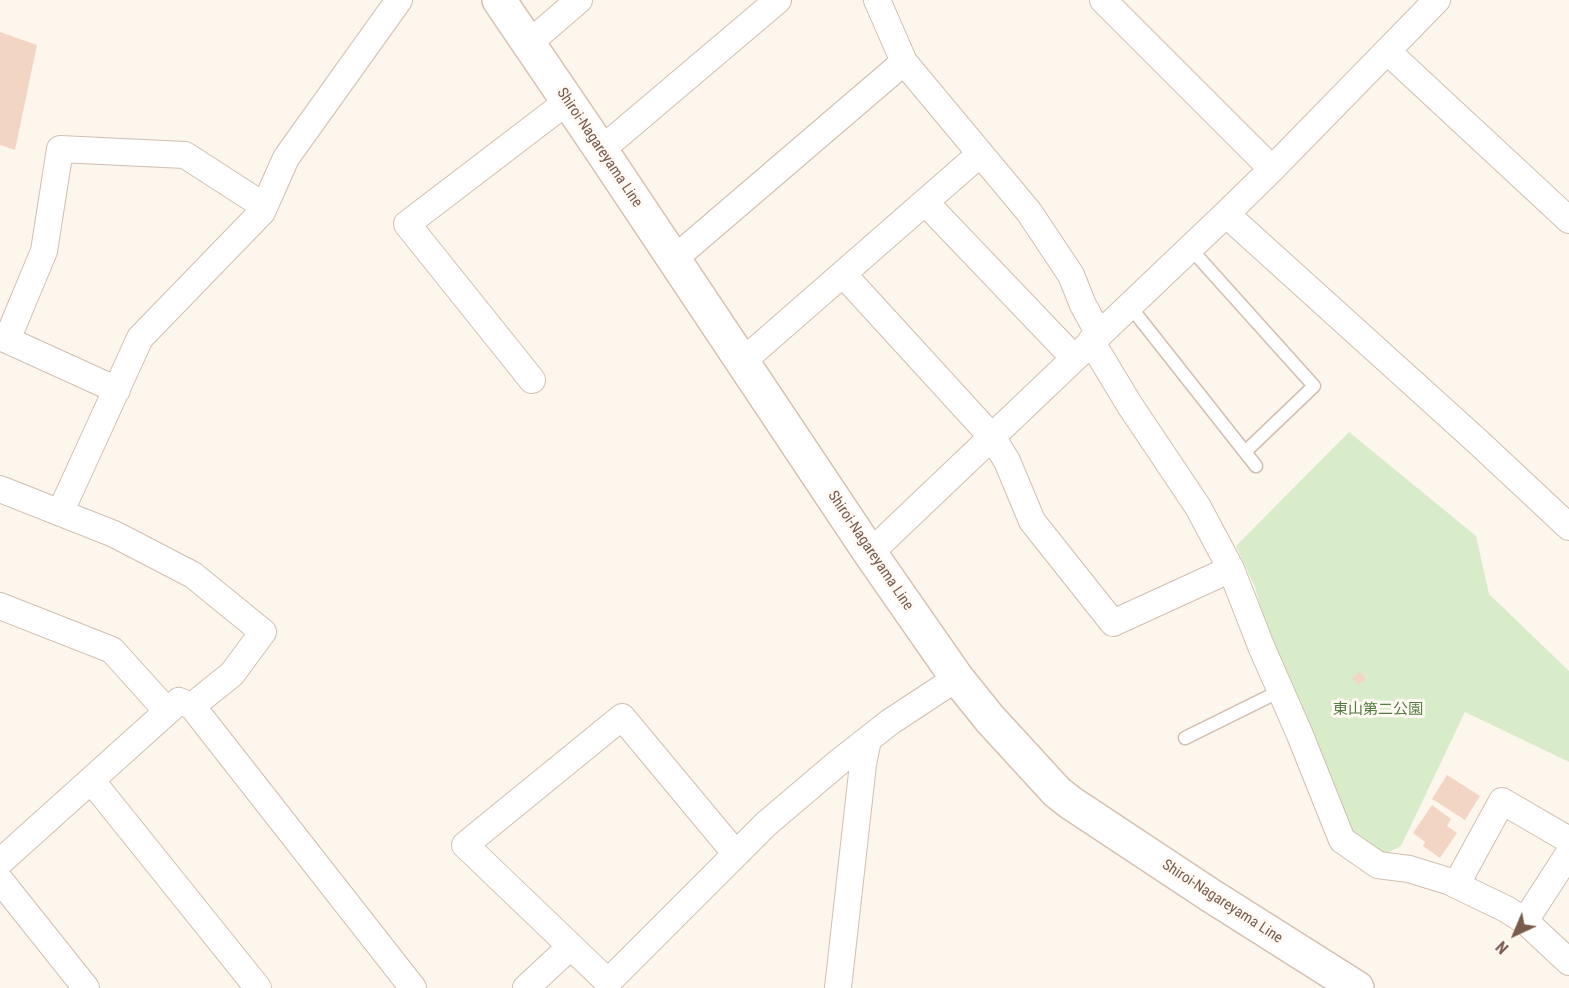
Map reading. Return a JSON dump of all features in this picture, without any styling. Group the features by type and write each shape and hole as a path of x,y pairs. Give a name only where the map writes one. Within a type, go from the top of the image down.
{"main road":[{"name":"Shiroi-Nagareyama Line","path":"499,0 870,553 957,678 990,719 1057,792 1071,804 1357,988"}],"street":[{"path":"60,513 140,338 262,212 286,158 399,0"},
{"path":"528,44 579,0"},
{"path":"601,150 778,0"},
{"path":"877,0 904,62 1029,212 1071,275 1083,304 1088,344"},
{"path":"1103,0 1272,169"},
{"path":"870,553 1226,214 1437,0"},
{"path":"1387,51 1569,220"},
{"path":"674,259 904,62"},
{"path":"532,380 407,224 568,101"},
{"path":"117,390 7,340 44,251 60,149 185,155 264,206"},
{"path":"742,361 980,154"},
{"path":"925,202 1088,344 1198,507 1231,568 1342,840 1378,865 1409,869 1456,885 1506,909 1525,921 1569,962"},
{"path":"1226,214 1569,527"},
{"path":"843,273 992,437 1007,461 1032,521 1113,623 1231,568"},
{"path":"0,489 114,534 193,575 263,632 232,674 192,706"},
{"path":"0,606 112,650 167,711"},
{"path":"736,854 622,717 465,845 608,982 736,854 766,824 890,722 957,678"},
{"path":"0,862 179,701 192,706 413,988"},
{"path":"838,988 868,740"},
{"path":"91,780 258,988"},
{"path":"1456,885 1502,801 1569,840"},
{"path":"1525,921 1569,853"},
{"path":"0,880 86,988"},
{"path":"526,988 570,947"}],"lane":[{"path":"1190,248 1314,386 1245,452"},
{"path":"1129,305 1257,466"},
{"path":"1185,738 1280,691"}],"green space":[{"name":"東山第二公園","path":"1349,432 1476,536 1489,594 1569,671 1569,762 1465,712 1401,846 1385,854 1344,826 1290,687 1255,587 1236,546"}],"building":[{"path":"0,32 37,45 15,150 0,145"},
{"path":"1360,672 1366,679 1358,685 1352,678"},
{"path":"1447,775 1480,796 1465,820 1432,799"},
{"path":"1432,805 1451,819 1447,826 1457,833 1440,858 1423,846 1425,842 1413,833"}]}
